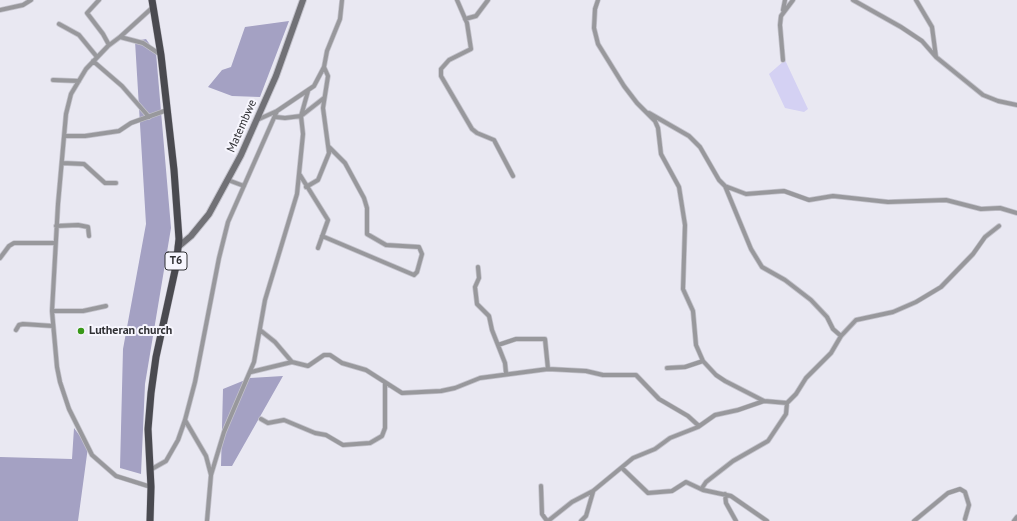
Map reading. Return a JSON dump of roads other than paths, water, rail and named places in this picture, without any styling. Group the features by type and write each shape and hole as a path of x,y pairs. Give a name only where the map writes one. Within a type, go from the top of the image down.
{"highway":[{"name":"T6","path":"150,521 151,487 148,429 151,393 156,357 176,266 178,247 174,170 161,55 152,4"}],"main road":[{"name":"Matembwe","path":"178,247 203,223 228,180 276,76 303,0"}],"street":[{"path":"0,10 23,5 31,0"},
{"path":"99,0 87,13 103,34 108,45"},
{"path":"257,120 308,91 320,78 327,51 340,19 342,0"},
{"path":"458,0 464,19 467,23 471,49 449,60 441,69 442,76 472,128 477,133 494,140 512,176"},
{"path":"464,19 476,16 488,0"},
{"path":"598,0 595,9 594,28 598,44 624,86 657,125 661,154 677,182 682,199 685,225 683,289 693,311 696,345 703,361 716,375 725,381 764,401 787,403"},
{"path":"783,60 780,24 785,0"},
{"path":"781,16 793,0"},
{"path":"853,0 912,34 936,57 972,87 989,98 1017,104"},
{"path":"916,0 932,27 936,57"},
{"path":"151,487 116,476 92,455 69,409 60,382 52,311 56,226 66,114 71,94 97,56 108,45 120,37 152,4"},
{"path":"60,24 79,34 97,56"},
{"path":"120,37 143,43 161,55"},
{"path":"93,61 122,86 149,116"},
{"path":"306,188 318,180 327,160 329,147 324,120 324,97 328,76 324,67"},
{"path":"53,80 79,81"},
{"path":"207,521 211,475 224,432 251,372 265,300 294,206 300,175 303,134 301,116 308,91"},
{"path":"276,116 285,118 301,116 324,97"},
{"path":"643,109 692,138 700,147 719,180 725,186 752,249 762,267 785,280 811,300 827,317 833,329 841,336"},
{"path":"64,136 85,136 119,131 131,123 167,110"},
{"path":"149,470 166,461 178,440 194,389 219,258 228,222 276,116 277,110"},
{"path":"322,236 414,275 417,272 422,254 419,247 386,245 367,234 367,208 364,198 345,163 329,147"},
{"path":"62,163 84,164 105,182 116,183"},
{"path":"300,175 306,188 327,216 328,223 318,248"},
{"path":"228,180 244,186"},
{"path":"725,186 746,194 784,191 809,200 833,196 888,202 946,200 981,209 1000,208 1017,213"},
{"path":"56,226 78,225 88,227 89,236"},
{"path":"703,490 706,482 729,464 754,450 771,438 786,414 787,403 796,394 806,378 831,353 841,336 858,319 893,312 916,302 941,287 973,254 985,237 1000,226"},
{"path":"0,258 9,246 14,243 55,243"},
{"path":"478,267 479,278 475,287 477,304 488,314 492,330 505,363 506,373"},
{"path":"52,311 84,311 106,306"},
{"path":"16,330 17,327 23,324 53,326"},
{"path":"260,330 275,342 292,362"},
{"path":"498,345 516,339 545,339 547,342 548,369"},
{"path":"251,372 292,362 308,366 324,355 330,354 342,363 366,370 402,393 425,393 455,388 480,378 506,373 548,369 586,371 603,375 638,376 659,399 688,416 699,426"},
{"path":"667,368 685,368 703,361"},
{"path":"261,419 268,423 284,420 315,432 326,434 343,445 370,443 382,436 385,428 385,383"},
{"path":"541,486 542,514 548,521 572,502 594,492 633,458 655,449 670,438 699,426 715,415 738,410 764,401"},
{"path":"185,420 206,456 211,475"},
{"path":"622,468 648,493 672,491 686,482 703,490 725,494 767,521"},
{"path":"914,521 948,493 960,489 965,492 970,505 965,519"},
{"path":"581,521 586,516 594,492"},
{"path":"725,494 726,503 736,521"},
{"path":"1014,521 1017,517"}],"place":[{"name":"Lutheran church","path":"81,331"}]}
